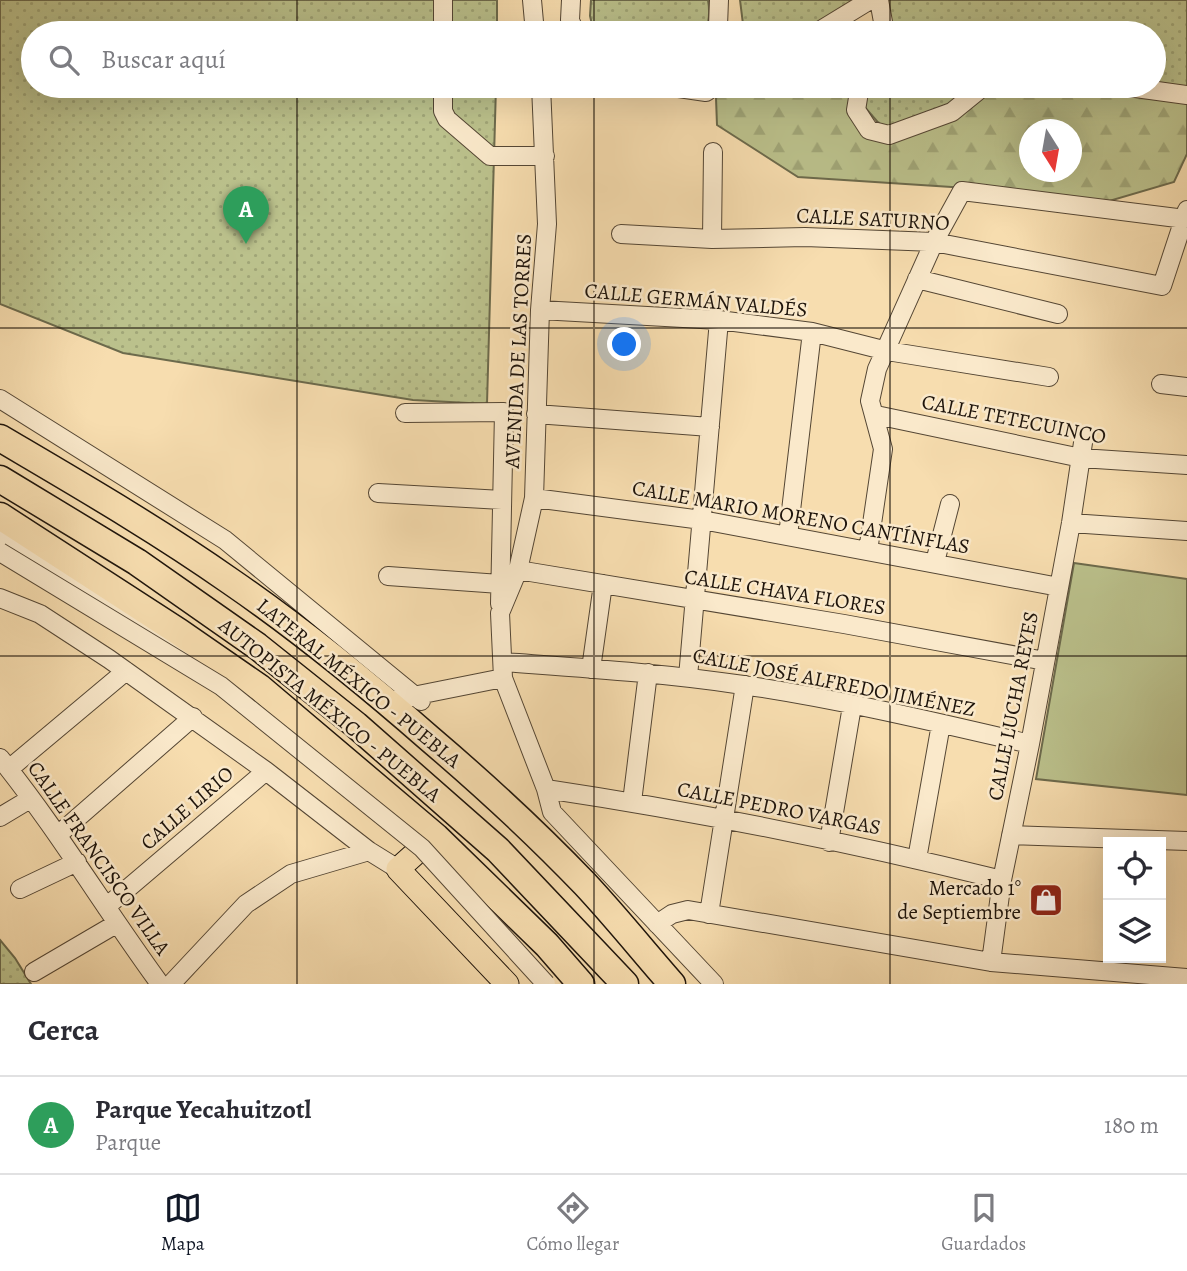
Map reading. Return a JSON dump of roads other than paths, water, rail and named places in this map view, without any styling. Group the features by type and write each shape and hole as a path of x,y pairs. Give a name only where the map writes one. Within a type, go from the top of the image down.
{"highway":[{"name":"LATERAL MÉXICO - PUEBLA","path":"0,438 164,536 231,581 320,647 413,701 478,779 585,884 672,984"},
{"name":"AUTOPISTA MÉXICO - PUEBLA","path":"0,479 137,562 257,646 356,725 498,850 625,984"},
{"name":"AUTOPISTA MÉXICO - PUEBLA","path":"0,516 260,688 436,837 547,945 581,984"},
{"path":"0,552 234,704 407,861 500,936 544,984"}],"main road":[{"path":"407,861 507,984"}],"street":[{"path":"443,0 443,21"},
{"path":"532,0 534,21"},
{"path":"570,21 571,0"},
{"path":"718,21 719,0"},
{"path":"836,21 870,0"},
{"path":"879,0 883,21"},
{"path":"1166,92 1187,95"},
{"path":"443,98 443,111 447,119 490,156 545,156"},
{"name":"AVENIDA DE LAS TORRES","path":"500,613 518,570 534,498 540,310 547,224 542,98"},
{"path":"858,98 856,110 869,130 889,135 952,112 969,98"},
{"path":"712,239 713,152"},
{"path":"868,551 883,449 876,415 870,401 877,369 934,242 962,191 1186,215"},
{"name":"CALLE SATURNO","path":"621,234 712,239 806,237 934,242 1162,286 1186,215"},
{"path":"917,279 1058,314"},
{"name":"CALLE GERMÁN VALDÉS","path":"540,310 719,320 813,332 887,351 1049,377"},
{"path":"688,677 719,320"},
{"path":"788,536 813,332"},
{"path":"1161,384 1187,387"},
{"path":"0,399 225,540 413,701 503,670"},
{"name":"AVENIDA DE LAS TORRES","path":"405,413 504,412 500,584 503,670 552,812 713,984"},
{"path":"536,414 710,427"},
{"name":"CALLE TETECUINCO","path":"876,415 1081,458 1187,465"},
{"name":"CALLE LUCHA REYES","path":"991,962 1002,880 1071,523 1084,436"},
{"path":"377,493 502,500"},
{"name":"CALLE MARIO MORENO CANTÍNFLAS","path":"534,498 702,520 1059,587"},
{"path":"935,562 950,504"},
{"path":"1071,523 1187,531"},
{"path":"0,536 229,682 299,738 430,844 557,984"},
{"path":"0,552 221,686 422,848 544,984"},
{"name":"CALLE CHAVA FLORES","path":"518,570 844,624 1045,661"},
{"path":"388,576 500,584"},
{"path":"591,669 603,584"},
{"path":"0,598 40,614 126,671 266,771 369,851 407,861"},
{"name":"CALLE JOSÉ ALFREDO JIMÉNEZ","path":"503,670 591,669 745,685 1030,744"},
{"path":"5,763 126,671"},
{"path":"632,802 648,673"},
{"path":"709,914 745,685"},
{"path":"828,842 852,706"},
{"path":"59,834 193,717"},
{"path":"917,859 941,724"},
{"name":"CALLE FRANCISCO VILLA","path":"5,763 59,834 116,924 160,984"},
{"name":"CALLE LIRIO","path":"106,907 266,771"},
{"name":"CALLE PEDRO VARGAS","path":"546,789 724,819 917,859 1002,880"},
{"path":"0,817 30,799"},
{"path":"1011,835 1103,840"},
{"path":"1166,841 1187,841"},
{"path":"172,984 246,904 291,874 369,851"},
{"path":"20,889 78,862"},
{"path":"657,924 672,914 688,910 991,962 1187,978"},
{"path":"34,972 116,924"}],"place":[{"name":"Parque Yecahuitzotl","path":"246,244"},
{"name":"Mercado 1° de Septiembre","path":"1046,900"}]}
